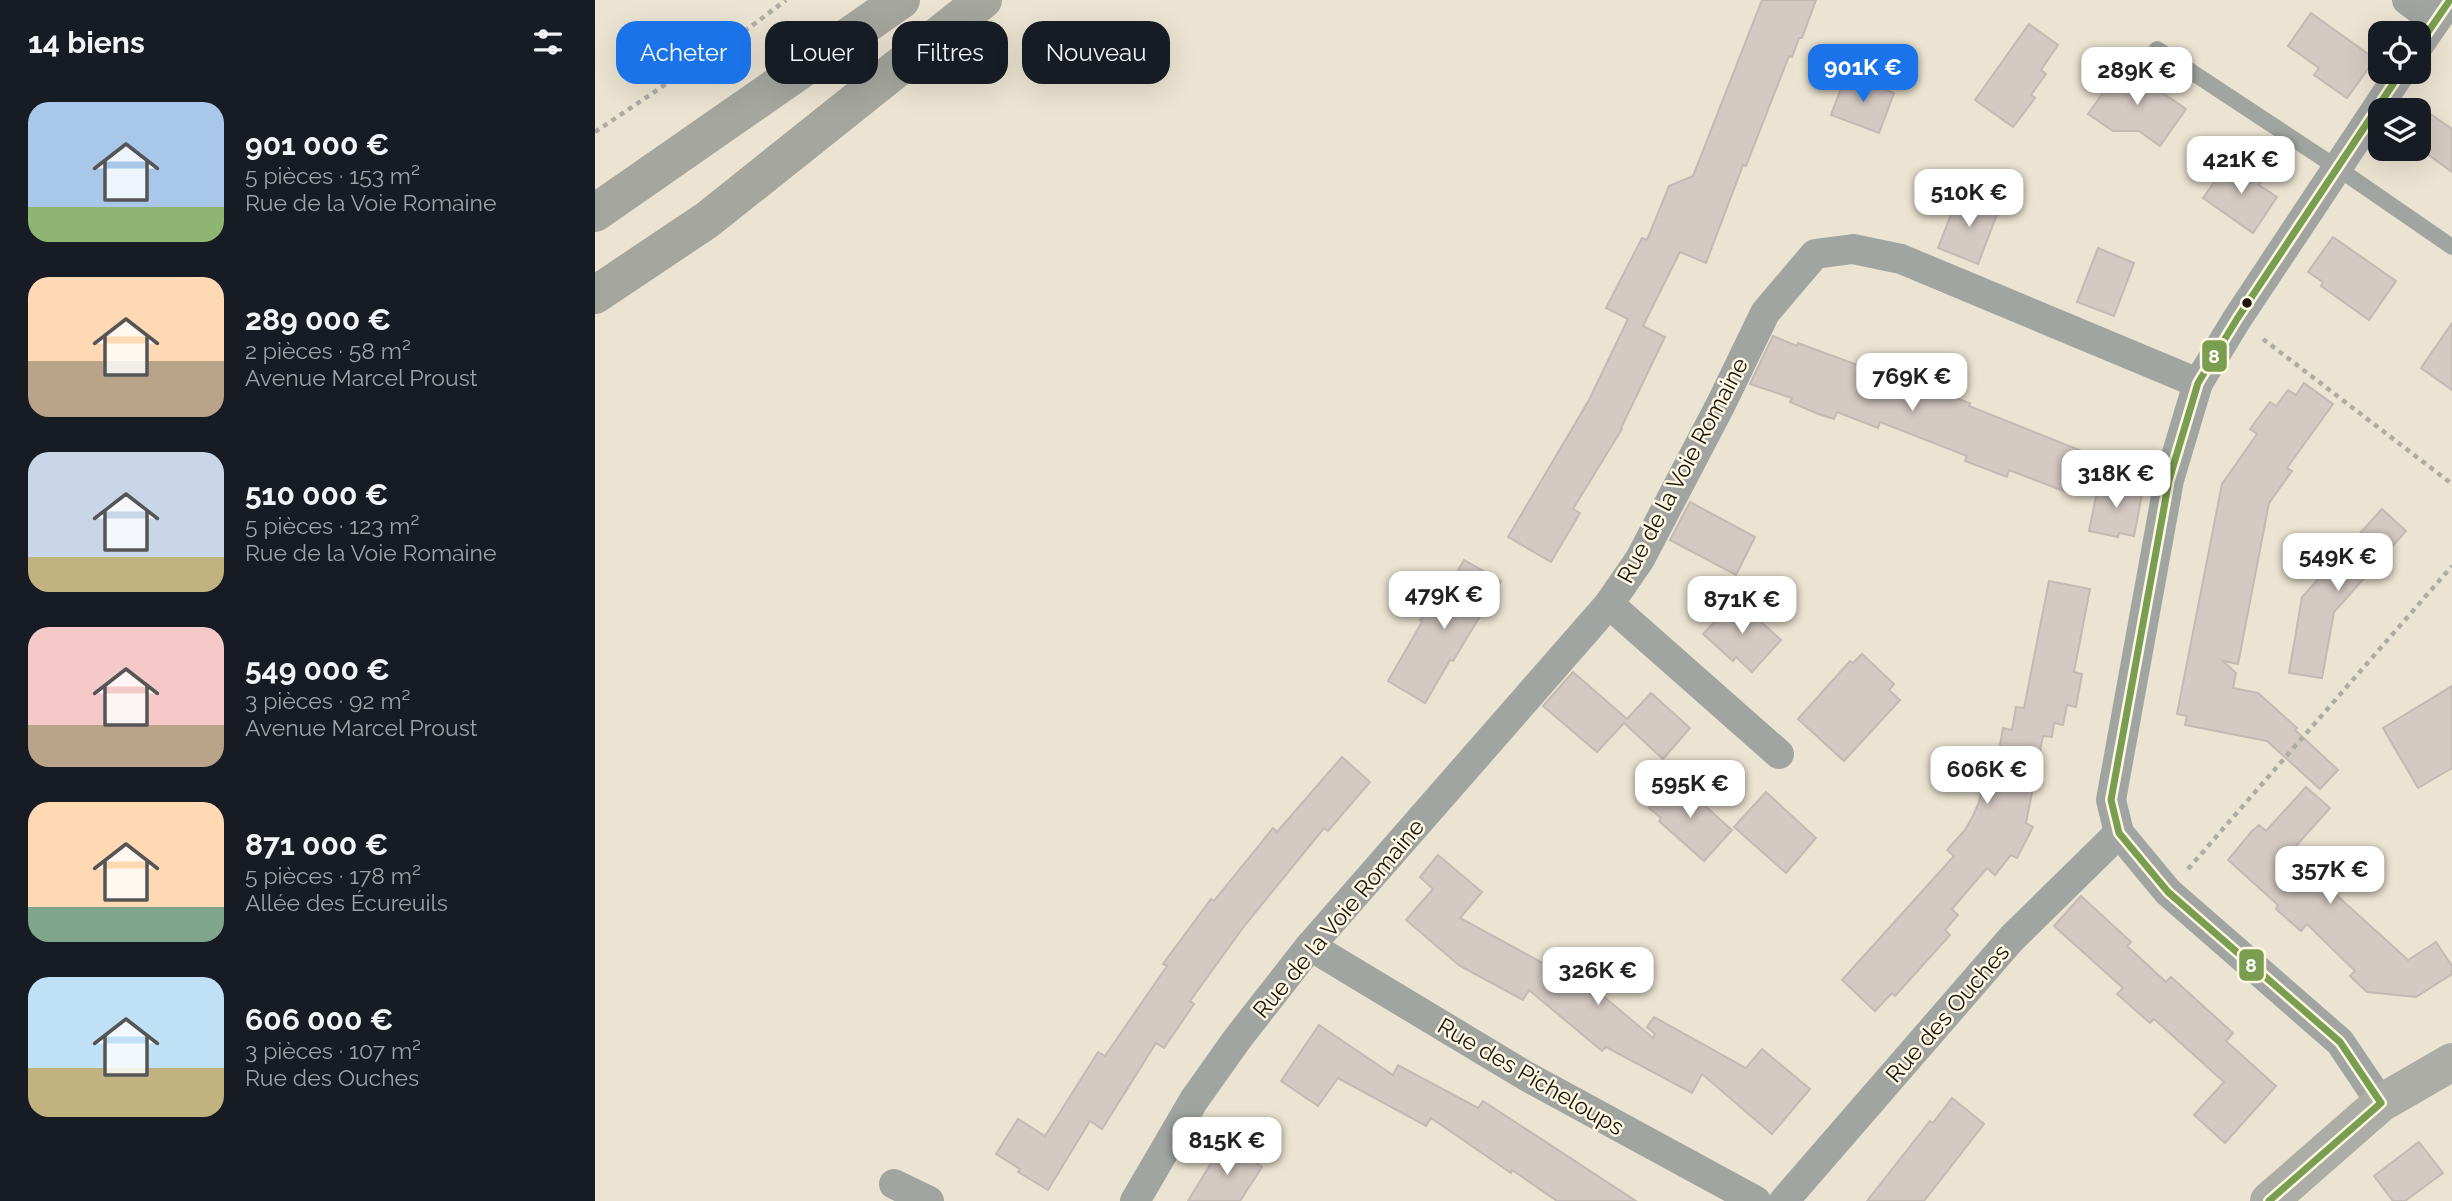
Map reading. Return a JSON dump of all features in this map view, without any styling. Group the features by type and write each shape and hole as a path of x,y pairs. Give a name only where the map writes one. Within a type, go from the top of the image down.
{"main road":[{"path":"595,213 901,0"},
{"path":"595,295 707,220 983,0"}],"street":[{"path":"2406,0 2443,10 2431,28"},
{"path":"2381,1103 2340,1042 2168,892 2119,833 2111,800 2169,480 2198,383 2392,84"},
{"name":"Rue de la Voie Romaine","path":"1135,1201 1194,1100 1238,1038 1310,946 1609,604 1640,559 1765,313 1815,254 1853,249 1901,259 2198,383"},
{"path":"1609,604 1779,754"},
{"name":"Rue des Ouches","path":"1784,1201 2012,938 2119,833"},
{"name":"Rue des Picheloups","path":"1310,946 1526,1076 1756,1201"},
{"path":"2269,1201 2381,1103 2452,1062"},
{"path":"894,1184 929,1201"}],"lane":[{"path":"2157,49 2452,247"}],"path":[{"path":"595,132 786,0"},
{"path":"2238,319 2452,484"},
{"path":"2168,892 2452,566"}],"building":[{"path":"1762,0 1816,0 1802,38 1799,38 1792,57 1789,56 1746,166 1743,165 1706,263 1680,252 1643,326 1665,337 1622,429 1573,509 1580,513 1551,562 1508,537 1589,400 1628,319 1606,308 1642,238 1647,240 1669,186 1693,176"},
{"path":"2311,13 2368,54 2368,69 2347,98 2314,75 2319,68 2288,46"},
{"path":"2029,24 2058,45 2041,70 2046,74 2031,95 2035,98 2013,127 1975,100"},
{"path":"2123,65 2186,109 2160,146 2139,131 2113,131 2088,114"},
{"path":"1846,75 1894,93 1879,133 1831,115"},
{"path":"2431,114 2452,129 2452,172 2431,157"},
{"path":"2231,159 2262,181 2259,185 2277,197 2253,233 2203,198"},
{"path":"1959,194 1999,209 1978,264 1938,248"},
{"path":"2333,237 2396,281 2369,320 2321,286 2323,282 2308,272"},
{"path":"2098,248 2134,263 2114,316 2077,302"},
{"path":"2452,323 2452,390 2421,368"},
{"path":"1773,336 1941,396 1942,393 1970,403 1969,406 2082,451 2066,492 2009,470 2007,477 1965,461 1967,456 1880,422 1878,428 1837,412 1834,419 1821,415 1790,402 1792,398 1750,384"},
{"path":"2304,383 2333,404 2287,468 2292,471 2269,503 2238,664 2223,661 2236,673 2233,688 2258,693 2338,770 2320,789 2267,741 2185,725 2187,716 2177,714 2222,484 2257,434 2250,429 2270,402 2276,406 2288,390 2296,395"},
{"path":"2099,481 2143,489 2134,536 2119,533 2118,537 2089,531"},
{"path":"1690,502 1755,537 1736,575 1670,540"},
{"path":"2382,509 2406,531 2334,612 2322,678 2289,673 2302,597"},
{"path":"1464,560 1501,581 1425,703 1388,681 1433,598 1439,602"},
{"path":"2049,581 2090,589 2074,672 2082,674 2076,707 2067,705 2063,725 2054,723 2052,737 2043,736 2026,823 2033,827 2017,858 2011,855 1995,875 1987,868 1952,909 1958,915 1945,930 1950,935 1895,996 1892,993 1875,1011 1842,980 1954,856 1947,850 1965,830 1973,816 1984,776 1994,777 2003,728 2012,730 2016,707 2024,708"},
{"path":"1736,599 1781,640 1752,672 1736,657 1733,661 1703,634"},
{"path":"1862,654 1894,684 1889,690 1900,700 1844,761 1798,719 1850,661 1853,663"},
{"path":"1573,672 1627,719 1651,693 1690,728 1663,759 1624,723 1597,752 1543,706"},
{"path":"2452,686 2452,768 2418,788 2383,728"},
{"path":"1342,757 1370,782 1328,831 1324,828 1245,925 1190,1001 1194,1004 1164,1048 1156,1043 1102,1129 1090,1121 1048,1190 1018,1172 1020,1169 996,1154 1018,1119 1045,1136 1098,1052 1105,1056 1167,966 1163,964 1211,899 1214,901 1273,828 1277,832"},
{"path":"1675,779 1732,830 1704,861 1659,821 1661,818 1649,808"},
{"path":"2306,787 2330,808 2295,847 2306,857 2301,863 2408,960 2436,942 2452,966 2452,974 2416,997 2367,992 2350,976 2355,971 2307,924 2301,931 2276,909 2278,905 2228,860 2259,825 2266,831"},
{"path":"1766,792 1816,838 1786,873 1734,827"},
{"path":"1438,855 1482,892 1460,918 1574,980 1578,975 1653,1038 1655,1034 1647,1027 1654,1017 1746,1068 1762,1049 1810,1089 1772,1134 1702,1074 1692,1093 1606,1047 1602,1051 1529,990 1523,1000 1460,966 1406,920 1433,889 1420,877"},
{"path":"2081,896 2131,942 2127,946 2166,982 2171,977 2233,1033 2226,1041 2276,1086 2225,1143 2194,1115 2224,1082 2154,1019 2150,1023 2117,994 2123,988 2054,926"},
{"path":"1319,1025 1393,1075 1398,1065 1478,1108 1483,1101 1636,1201 1557,1201 1431,1118 1426,1126 1338,1078 1318,1106 1281,1081"},
{"path":"1952,1098 1984,1124 1924,1201 1867,1201 1930,1121 1933,1123"},
{"path":"1224,1142 1262,1167 1240,1201 1188,1201"},
{"path":"2419,1142 2443,1173 2405,1201 2393,1201 2374,1176"}],"transit line":[{"name":"8","path":"2431,28 2450,0"},
{"name":"8","path":"2269,1201 2381,1103 2340,1042 2168,892 2119,833 2111,800 2169,480 2198,383 2237,319 2393,84"}]}
